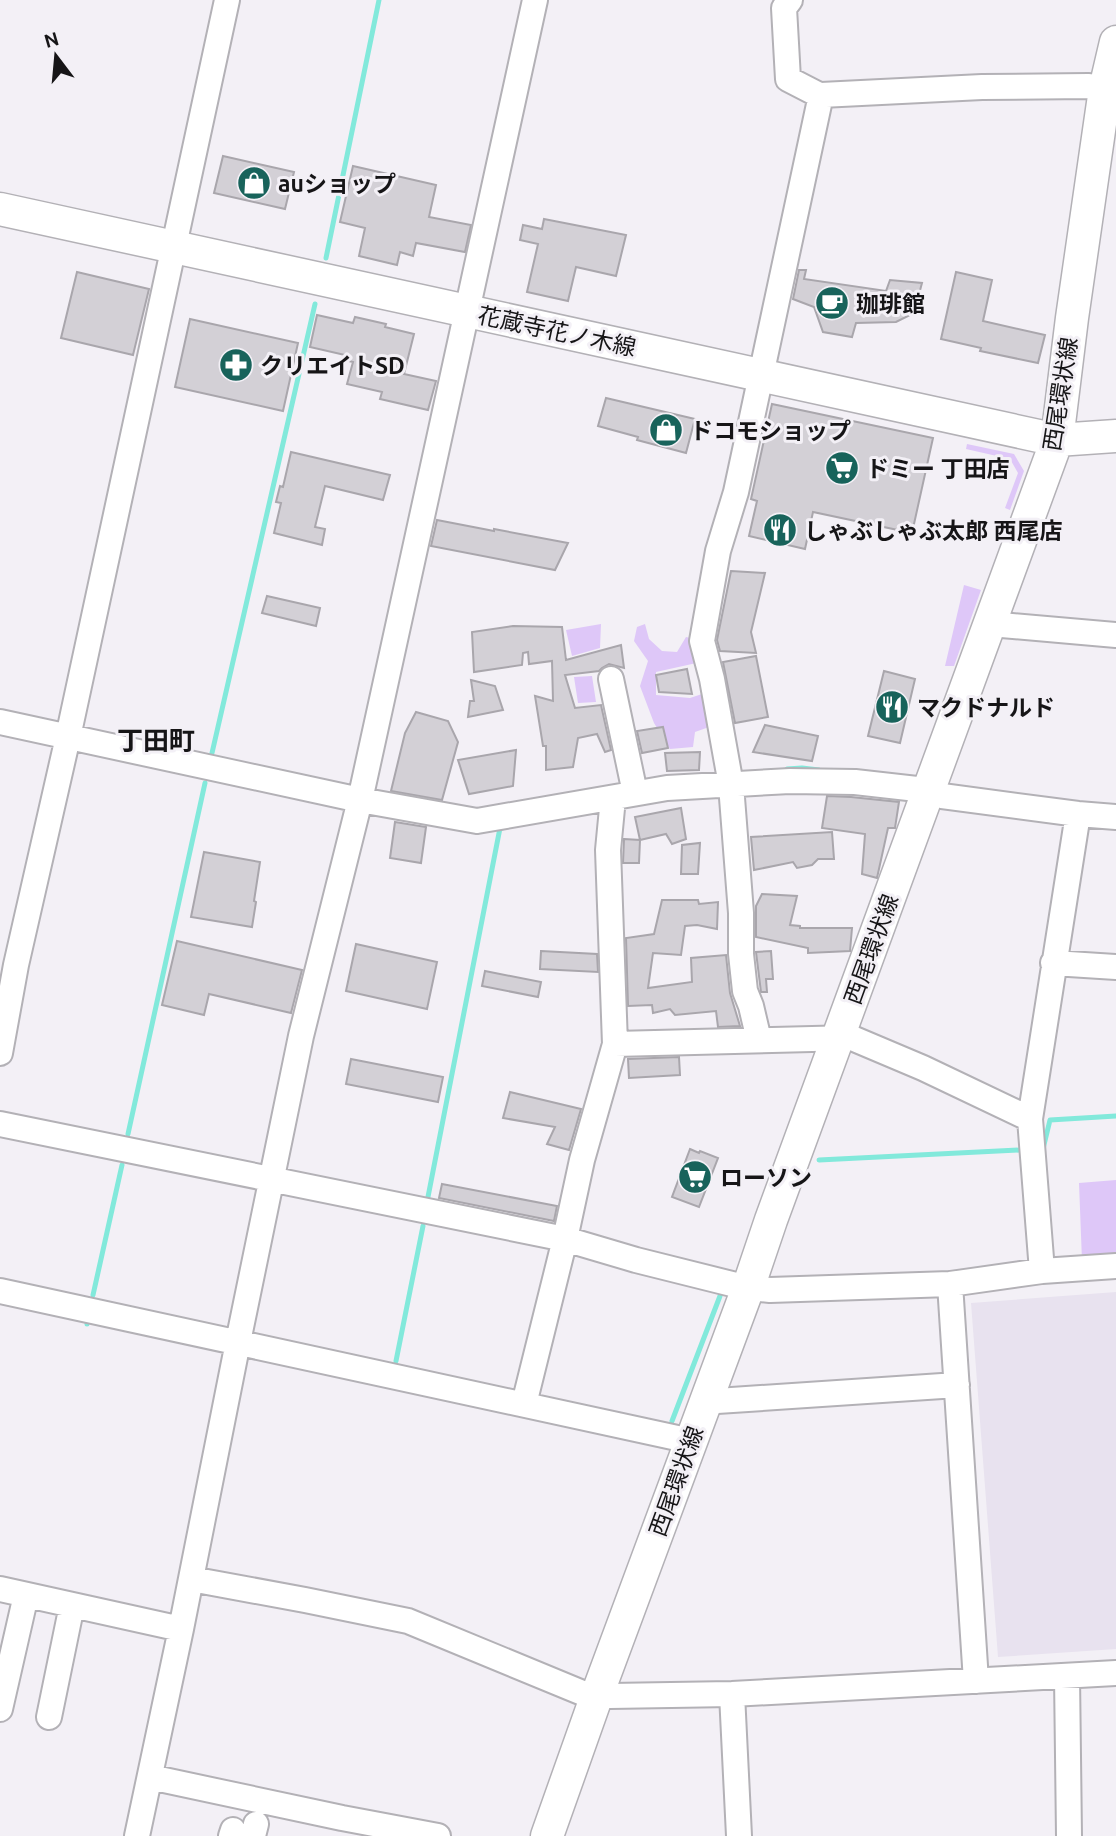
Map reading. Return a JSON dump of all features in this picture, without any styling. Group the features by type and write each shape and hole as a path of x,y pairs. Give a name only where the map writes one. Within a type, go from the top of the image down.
{"main road":[{"name":"西尾環状線","path":"547,1836 1057,440 1072,318 1116,42"},
{"name":"花蔵寺花ノ木線","path":"0,209 1057,440 1116,436"}],"street":[{"path":"0,1053 16,965 227,0"},
{"path":"137,1836 301,1036 360,800 535,0"},
{"path":"790,0 784,8 788,79 821,96 982,87 1089,86 1110,90"},
{"path":"759,1040 751,1006 744,992 741,913 729,775 712,679 702,641 718,551 736,492 821,96"},
{"path":"990,624 1116,635"},
{"path":"524,1404 582,1160 615,1044 608,850 624,795 611,679"},
{"path":"0,722 360,800 477,821 729,775 790,781 855,782 916,789 942,796 1116,817"},
{"path":"1042,1271 1030,1119 1078,814"},
{"path":"1053,963 1116,967"},
{"path":"615,1044 852,1038 923,1068 1030,1119"},
{"path":"0,1124 565,1239 748,1288 770,1290 950,1284 1042,1271 1116,1266"},
{"path":"950,1284 976,1681"},
{"path":"0,1291 691,1441"},
{"path":"705,1404 957,1385"},
{"path":"191,1579 408,1622 582,1693 597,1695 732,1694 1116,1673"},
{"path":"0,1589 181,1629"},
{"path":"0,1709 26,1595"},
{"path":"48,1717 72,1605"},
{"path":"1067,1676 1069,1836"},
{"path":"732,1694 739,1836"},
{"path":"150,1777 329,1816 438,1836"}],"shaded area":[{"path":"967,444 1014,454 1024,471 1010,510 1005,508 1018,473 1010,459 966,449"},
{"path":"964,585 981,590 954,666 945,666"},
{"path":"601,624 600,648 572,656 566,630"},
{"path":"645,624 649,639 662,651 677,652 686,637 699,640 701,662 656,672 656,695 690,698 705,693 712,726 695,732 693,747 670,749 654,723 640,686 648,661 634,641 637,627"},
{"path":"592,676 596,702 578,703 574,677"},
{"path":"1116,1180 1116,1258 1082,1261 1079,1183"},
{"path":"1116,1292 1116,1649 998,1657 971,1303"}],"building":[{"name":"auショップ","path":"223,156 294,172 285,209 214,193"},
{"path":"353,166 436,185 429,217 471,225 465,252 416,243 413,256 400,252 397,265 359,256 365,228 340,222"},
{"path":"544,219 626,235 616,276 576,267 568,301 527,292 538,244 520,240 523,225 542,229"},
{"path":"799,270 806,270 804,279 886,291 890,280 922,283 914,313 896,322 856,323 852,337 823,332 814,307 793,299"},
{"path":"77,272 149,289 133,355 61,338"},
{"path":"956,272 992,280 983,321 1045,335 1038,363 980,351 981,348 941,339"},
{"path":"317,315 353,323 355,317 414,334 404,374 436,381 428,410 380,399 382,392 347,384 353,362 344,360 345,355 310,347"},
{"name":"クリエイトSD","path":"190,319 298,343 283,411 175,387"},
{"path":"606,398 695,419 686,453 598,426"},
{"name":"ドミー 丁田店","path":"772,404 933,438 912,533 813,512 805,549 749,536 757,501 751,499"},
{"path":"291,452 390,475 383,500 325,486 315,527 325,529 322,545 274,533 281,503 276,502 280,486 283,487"},
{"path":"437,520 568,543 555,570 431,546"},
{"path":"731,571 765,573 751,632 756,653 720,651 717,640"},
{"path":"267,596 320,608 316,626 262,613"},
{"path":"513,626 562,627 566,660 621,645 624,668 609,664 599,671 565,675 575,708 601,705 611,750 605,752 597,734 578,738 573,767 546,770 546,746 543,746 535,696 553,701 552,661 529,664 528,652 523,653 522,665 474,672 472,632"},
{"path":"756,656 768,717 735,723 723,662"},
{"path":"687,669 692,694 659,692 656,675"},
{"name":"マクドナルド","path":"884,671 915,679 900,743 868,736"},
{"path":"471,680 495,686 503,710 468,717 470,701 474,701"},
{"path":"416,712 448,721 458,742 442,800 391,791 405,733"},
{"path":"765,725 818,736 812,761 753,752"},
{"path":"663,727 668,748 642,753 637,731"},
{"path":"516,750 513,786 469,794 458,760"},
{"path":"700,752 699,770 667,771 665,753"},
{"path":"827,796 899,802 895,828 888,828 877,878 862,874 865,834 822,828"},
{"path":"681,808 686,839 672,844 666,834 640,840 635,817"},
{"path":"395,822 426,827 421,863 390,858"},
{"path":"832,832 834,859 818,859 812,865 797,868 793,862 754,870 751,837"},
{"path":"624,839 640,840 639,863 623,863"},
{"path":"700,843 698,874 681,874 682,845"},
{"path":"204,852 260,862 252,927 191,917"},
{"path":"762,894 797,896 790,925 800,928 852,928 850,951 808,953 808,948 756,937 756,906"},
{"path":"662,900 698,900 699,904 718,902 717,929 697,925 685,926 681,955 653,953 648,988 692,982 691,958 726,955 730,993 740,1026 718,1027 716,1011 675,1015 670,1009 653,1013 652,1005 628,1006 626,938 654,934"},
{"path":"177,941 302,970 291,1013 209,994 204,1015 162,1005"},
{"path":"356,944 437,962 427,1009 346,991"},
{"path":"541,951 597,954 598,972 540,969"},
{"path":"771,951 773,979 766,979 767,992 761,992 756,952"},
{"path":"485,971 541,982 538,997 482,986"},
{"path":"679,1057 680,1075 629,1078 628,1059"},
{"path":"351,1059 443,1077 438,1102 346,1084"},
{"path":"510,1092 581,1109 569,1150 547,1144 555,1127 503,1118"},
{"name":"ローソン","path":"690,1149 718,1158 699,1207 672,1197"},
{"path":"442,1184 557,1206 554,1221 439,1198"}],"waterway":[{"path":"326,258 379,0"},
{"path":"212,753 315,304"},
{"path":"787,769 819,770"},
{"path":"128,1134 205,783"},
{"path":"427,1202 502,828"},
{"path":"1043,1149 1050,1120 1116,1116"},
{"path":"819,1160 1020,1150"},
{"path":"93,1295 122,1165"},
{"path":"396,1361 423,1226"},
{"path":"672,1421 720,1296"}],"place":[{"name":"auショップ","path":"254,183"},
{"name":"珈琲館","path":"832,303"},
{"name":"クリエイトSD","path":"236,365"},
{"name":"ドコモショップ","path":"666,430"},
{"name":"ドミー 丁田店","path":"842,468"},
{"name":"しゃぶしゃぶ太郎 西尾店","path":"780,530"},
{"name":"マクドナルド","path":"892,707"},
{"name":"ローソン","path":"695,1177"}],"district":[{"name":"丁田町","path":"156,740"}]}
